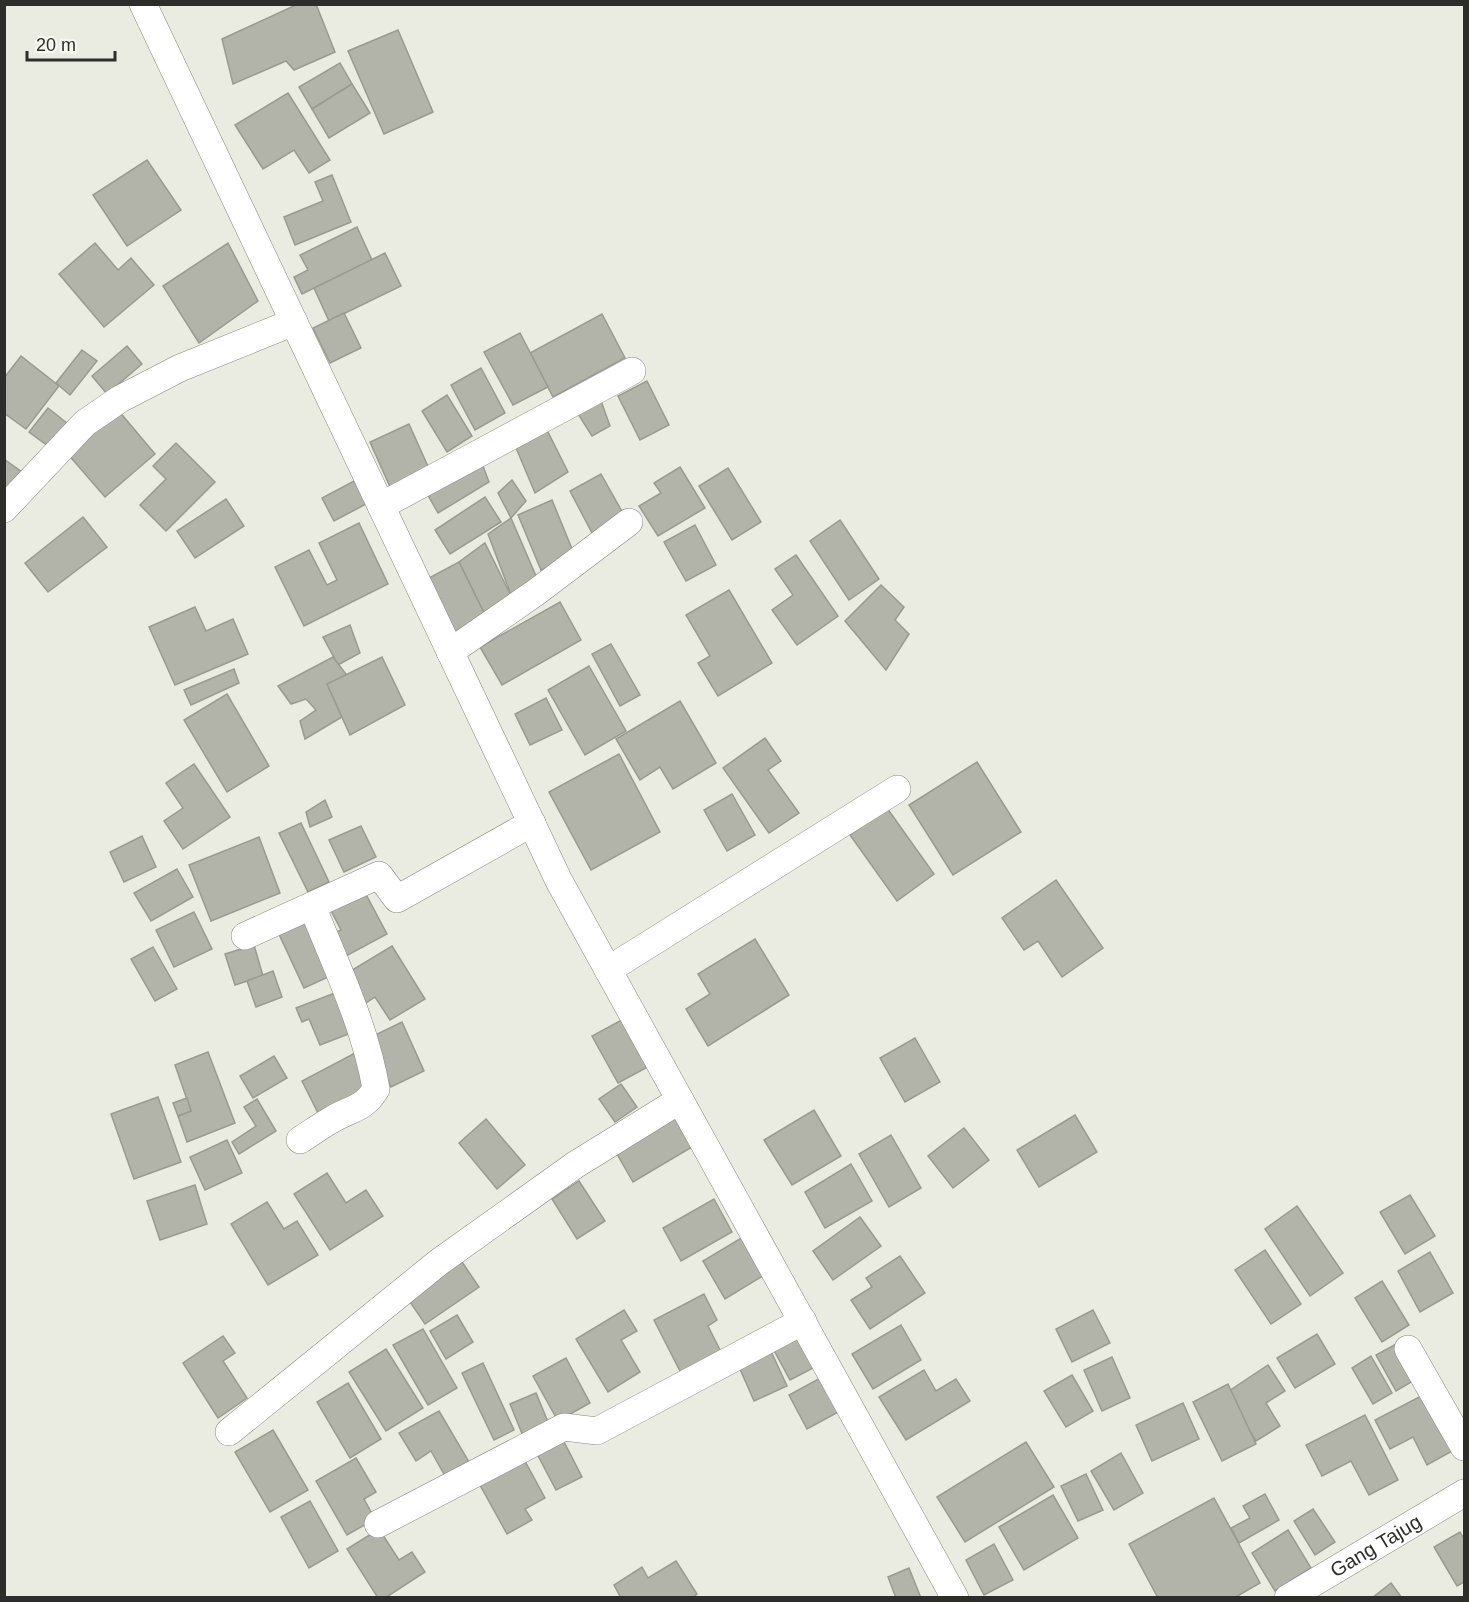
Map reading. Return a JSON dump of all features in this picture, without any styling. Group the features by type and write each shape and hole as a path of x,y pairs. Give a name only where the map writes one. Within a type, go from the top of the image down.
{"street":[{"path":"143,4 559,881 956,1598"},
{"path":"4,509 85,423 120,399 180,368 294,322"},
{"path":"381,506 632,371"},
{"path":"450,652 535,593 629,522"},
{"path":"608,970 897,789"},
{"path":"245,936 379,874 397,899 532,823"},
{"path":"300,1140 335,1117 358,1108 369,1100 376,1089 374,1075 351,1001 312,906"},
{"path":"229,1432 439,1262 575,1165 680,1100"},
{"path":"378,1524 564,1426 597,1431 803,1321"},
{"path":"1408,1348 1464,1447"},
{"name":"Gang Tajug","path":"1288,1598 1464,1493"}],"building":[{"path":"298,4 316,4 335,52 294,70 286,61 233,84 222,39"},
{"path":"398,30 433,112 384,134 348,51"},
{"path":"340,63 352,84 312,109 299,87"},
{"path":"352,84 370,113 329,138 312,109"},
{"path":"288,93 330,160 309,173 294,150 263,169 235,125"},
{"path":"147,160 181,210 127,246 93,195"},
{"path":"332,175 351,222 295,245 284,217 323,201 315,182"},
{"path":"357,227 372,260 302,294 294,277 308,270 300,255"},
{"path":"95,243 118,270 131,258 154,285 104,327 59,274"},
{"path":"228,243 258,301 199,343 163,286"},
{"path":"385,253 401,286 329,321 314,288"},
{"path":"344,313 361,348 330,363 313,328"},
{"path":"602,314 625,358 553,397 530,353"},
{"path":"520,333 548,387 513,405 484,352"},
{"path":"127,346 142,364 107,394 92,376"},
{"path":"82,350 97,361 70,395 56,383"},
{"path":"21,356 59,386 26,429 4,413 4,378"},
{"path":"481,368 505,413 475,430 451,385"},
{"path":"647,381 669,425 640,440 618,396"},
{"path":"447,395 472,436 447,452 422,411"},
{"path":"600,398 610,426 592,436 575,409"},
{"path":"48,408 67,423 48,446 29,432"},
{"path":"118,410 155,454 105,497 67,453"},
{"path":"409,424 430,471 391,489 370,442"},
{"path":"545,426 568,472 535,493 514,443"},
{"path":"176,443 215,482 166,531 140,505 166,479 153,466"},
{"path":"4,459 26,475 4,501"},
{"path":"481,461 489,482 438,513 425,490"},
{"path":"680,467 705,508 658,536 639,506 661,493 654,483"},
{"path":"728,468 761,522 732,540 699,486"},
{"path":"601,474 624,515 592,533 570,491"},
{"path":"356,480 368,503 334,521 322,498"},
{"path":"512,480 526,501 511,518 498,493"},
{"path":"485,497 501,522 450,554 435,530"},
{"path":"226,499 244,526 195,558 177,531"},
{"path":"552,500 575,556 541,570 518,515"},
{"path":"83,517 107,547 48,592 25,563"},
{"path":"511,518 539,583 513,600 488,534"},
{"path":"840,520 879,579 849,600 810,541"},
{"path":"359,523 388,584 304,626 275,567 309,550 327,585 337,580 319,543"},
{"path":"695,525 716,565 686,581 664,542"},
{"path":"485,543 513,600 486,617 459,562"},
{"path":"796,555 838,616 797,645 772,610 793,595 775,569"},
{"path":"459,562 486,617 454,639 427,579"},
{"path":"881,585 904,607 895,620 909,634 886,670 845,621"},
{"path":"729,590 772,663 718,696 698,663 710,656 686,615"},
{"path":"560,602 581,640 502,685 480,647"},
{"path":"195,607 206,631 233,619 248,654 175,685 149,627"},
{"path":"350,625 360,653 338,665 323,637"},
{"path":"611,644 640,695 620,706 592,654"},
{"path":"333,657 367,702 305,739 300,721 316,710 306,699 291,704 278,686"},
{"path":"382,657 405,705 350,735 327,684"},
{"path":"589,666 626,731 585,755 548,690"},
{"path":"234,669 239,683 191,705 184,690"},
{"path":"227,694 269,766 227,792 184,720"},
{"path":"546,698 562,730 530,745 515,714"},
{"path":"680,701 716,763 673,789 660,767 640,780 616,739"},
{"path":"765,738 781,761 768,770 799,813 769,833 723,768"},
{"path":"619,754 660,832 591,870 549,792"},
{"path":"977,762 1021,832 953,875 909,805"},
{"path":"194,764 230,817 183,849 164,821 183,808 166,783"},
{"path":"732,794 755,835 727,851 704,810"},
{"path":"325,800 332,817 310,827 306,812"},
{"path":"887,808 934,874 897,901 850,835"},
{"path":"301,823 329,882 308,892 279,833"},
{"path":"361,826 376,857 344,872 329,840"},
{"path":"142,836 156,867 124,882 110,852"},
{"path":"259,837 280,893 211,921 189,865"},
{"path":"177,869 193,897 151,921 134,893"},
{"path":"1056,880 1103,948 1062,977 1038,941 1024,950 1002,918"},
{"path":"361,885 387,934 346,956 334,933 341,930 327,903"},
{"path":"194,912 212,949 174,967 156,930"},
{"path":"309,918 335,974 304,988 278,932"},
{"path":"755,939 789,995 708,1046 686,1009 710,994 698,974"},
{"path":"254,945 263,976 235,985 225,954"},
{"path":"392,946 425,999 390,1020 375,997 363,1005 344,975"},
{"path":"153,947 177,989 155,1001 131,959"},
{"path":"273,971 282,997 256,1007 247,981"},
{"path":"340,991 356,1031 320,1045 309,1019 302,1022 296,1008"},
{"path":"631,1015 657,1062 618,1083 592,1036"},
{"path":"402,1022 424,1071 391,1087 369,1038"},
{"path":"915,1038 940,1082 905,1102 880,1058"},
{"path":"208,1052 235,1123 187,1142 178,1116 191,1111 175,1065"},
{"path":"357,1052 373,1085 318,1113 302,1081"},
{"path":"274,1056 287,1078 253,1098 240,1076"},
{"path":"621,1084 637,1107 615,1122 599,1099"},
{"path":"158,1097 181,1162 134,1179 111,1114"},
{"path":"187,1098 191,1111 178,1116 173,1103"},
{"path":"257,1099 276,1131 239,1154 232,1142 256,1126 244,1107"},
{"path":"814,1110 841,1156 792,1185 764,1140"},
{"path":"672,1113 692,1147 633,1182 613,1147"},
{"path":"1075,1115 1097,1152 1039,1187 1017,1150"},
{"path":"486,1119 525,1165 497,1189 459,1143"},
{"path":"964,1128 989,1160 953,1188 928,1156"},
{"path":"891,1135 921,1188 889,1207 859,1154"},
{"path":"227,1140 242,1173 205,1190 190,1157"},
{"path":"851,1164 872,1201 825,1228 805,1192"},
{"path":"327,1173 346,1203 366,1190 383,1216 330,1250 294,1194"},
{"path":"579,1181 605,1221 577,1239 552,1199"},
{"path":"195,1185 207,1224 160,1240 147,1201"},
{"path":"1410,1195 1435,1236 1405,1254 1380,1212"},
{"path":"714,1199 732,1232 681,1261 663,1228"},
{"path":"267,1202 284,1229 297,1221 318,1255 268,1285 231,1224"},
{"path":"1297,1206 1343,1273 1310,1296 1265,1229"},
{"path":"860,1217 881,1246 833,1280 813,1251"},
{"path":"748,1234 769,1272 725,1299 703,1261"},
{"path":"1265,1250 1301,1304 1271,1324 1235,1270"},
{"path":"1430,1252 1453,1293 1420,1312 1398,1271"},
{"path":"900,1256 925,1293 870,1329 851,1300 872,1287 866,1278"},
{"path":"460,1259 479,1287 425,1324 406,1296"},
{"path":"1382,1281 1409,1325 1382,1342 1355,1298"},
{"path":"704,1294 717,1320 708,1326 722,1354 682,1375 654,1320"},
{"path":"624,1310 637,1331 621,1340 640,1372 608,1392 576,1339"},
{"path":"1093,1310 1110,1343 1072,1362 1056,1329"},
{"path":"457,1315 473,1342 446,1359 430,1331"},
{"path":"901,1325 921,1360 873,1389 852,1354"},
{"path":"799,1327 819,1365 790,1380 770,1343"},
{"path":"423,1329 457,1388 428,1405 393,1345"},
{"path":"1317,1334 1335,1364 1295,1388 1277,1358"},
{"path":"223,1336 235,1353 223,1361 247,1398 218,1418 183,1363"},
{"path":"1398,1343 1418,1378 1396,1391 1376,1355"},
{"path":"769,1347 787,1386 754,1401 737,1362"},
{"path":"386,1349 423,1408 386,1431 349,1372"},
{"path":"1371,1356 1392,1393 1373,1404 1352,1368"},
{"path":"1112,1357 1130,1398 1102,1411 1084,1370"},
{"path":"566,1358 590,1403 558,1421 533,1376"},
{"path":"483,1363 514,1430 494,1440 462,1373"},
{"path":"1268,1365 1285,1391 1266,1403 1280,1426 1256,1441 1226,1393"},
{"path":"924,1370 936,1391 956,1379 970,1401 906,1440 879,1397"},
{"path":"1072,1375 1093,1411 1066,1427 1044,1391"},
{"path":"824,1376 842,1410 807,1429 789,1395"},
{"path":"348,1383 381,1439 350,1458 317,1402"},
{"path":"1228,1384 1256,1444 1222,1461 1193,1402"},
{"path":"536,1393 549,1424 523,1436 510,1404"},
{"path":"1425,1394 1454,1450 1427,1465 1413,1437 1390,1449 1375,1420"},
{"path":"1183,1403 1199,1439 1152,1461 1136,1425"},
{"path":"439,1411 469,1462 445,1476 431,1451 416,1461 399,1433"},
{"path":"1365,1415 1398,1480 1369,1495 1351,1461 1322,1476 1306,1445"},
{"path":"273,1430 308,1490 270,1512 235,1452"},
{"path":"561,1436 582,1477 556,1490 535,1450"},
{"path":"1026,1442 1054,1487 965,1542 937,1497"},
{"path":"520,1452 545,1498 525,1509 532,1520 507,1534 475,1476"},
{"path":"1121,1453 1143,1493 1114,1510 1091,1471"},
{"path":"356,1458 376,1492 364,1499 375,1519 347,1535 316,1481"},
{"path":"1086,1474 1103,1510 1078,1521 1061,1486"},
{"path":"1265,1494 1279,1520 1239,1543 1231,1528 1250,1518 1243,1506"},
{"path":"1053,1495 1078,1538 1024,1570 999,1527"},
{"path":"1214,1498 1260,1583 1234,1598 1158,1598 1129,1544"},
{"path":"310,1501 338,1551 309,1568 281,1517"},
{"path":"1313,1509 1335,1542 1315,1555 1294,1521"},
{"path":"379,1529 399,1560 412,1552 425,1572 385,1598 378,1598 347,1549"},
{"path":"1288,1530 1311,1568 1275,1591 1252,1553"},
{"path":"1460,1532 1464,1539 1464,1582 1457,1586 1434,1547"},
{"path":"994,1544 1013,1580 984,1595 966,1560"},
{"path":"676,1561 697,1594 692,1598 621,1598 614,1585 642,1567 648,1578"},
{"path":"909,1568 921,1598 896,1598 888,1577"},
{"path":"1391,1583 1402,1598 1372,1598"}]}
